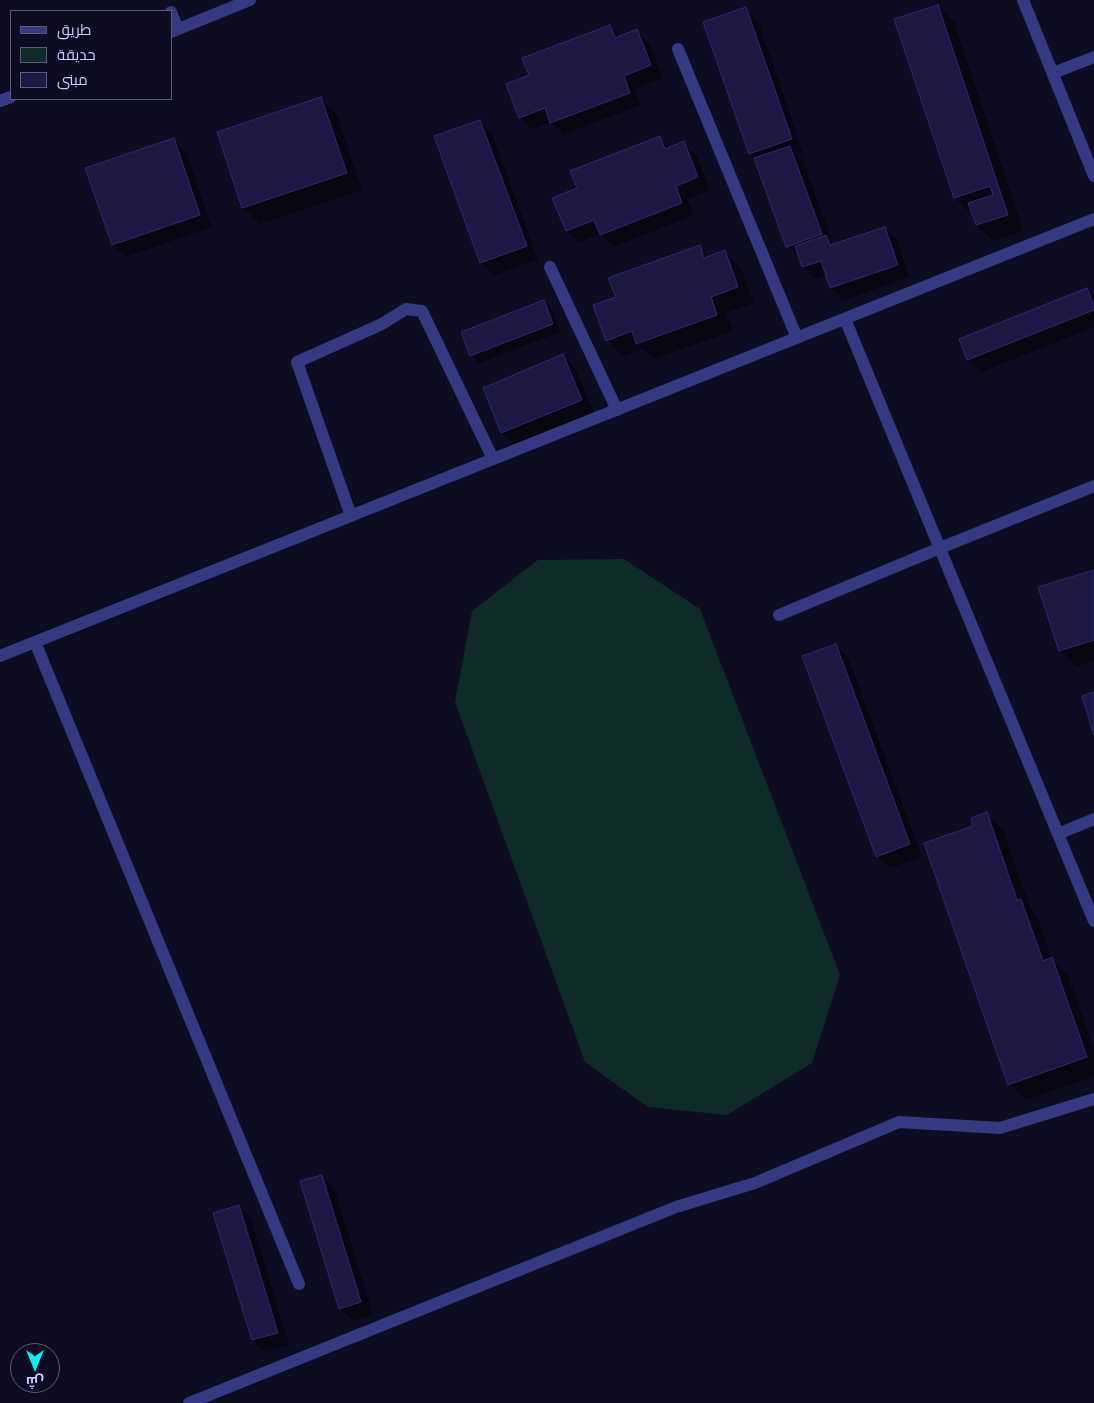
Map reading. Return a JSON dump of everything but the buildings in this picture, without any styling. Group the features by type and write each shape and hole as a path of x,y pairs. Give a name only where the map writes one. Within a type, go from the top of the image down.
{"lane":[{"path":"172,16 175,31 250,0"},
{"path":"1023,0 1094,176"},
{"path":"678,49 797,338"},
{"path":"1052,73 1094,57"},
{"path":"0,656 1094,220"},
{"path":"550,267 617,410"},
{"path":"351,516 297,362 382,324 406,309 422,312 494,459"},
{"path":"845,319 1094,921"},
{"path":"779,615 1094,486"},
{"path":"35,642 299,1284"},
{"path":"1058,834 1094,819"},
{"path":"189,1403 676,1207 755,1183 899,1122 1000,1128 1094,1099"}],"green space":[{"path":"624,559 700,609 840,975 812,1063 727,1115 648,1107 585,1062 455,702 472,611 538,560"}]}
